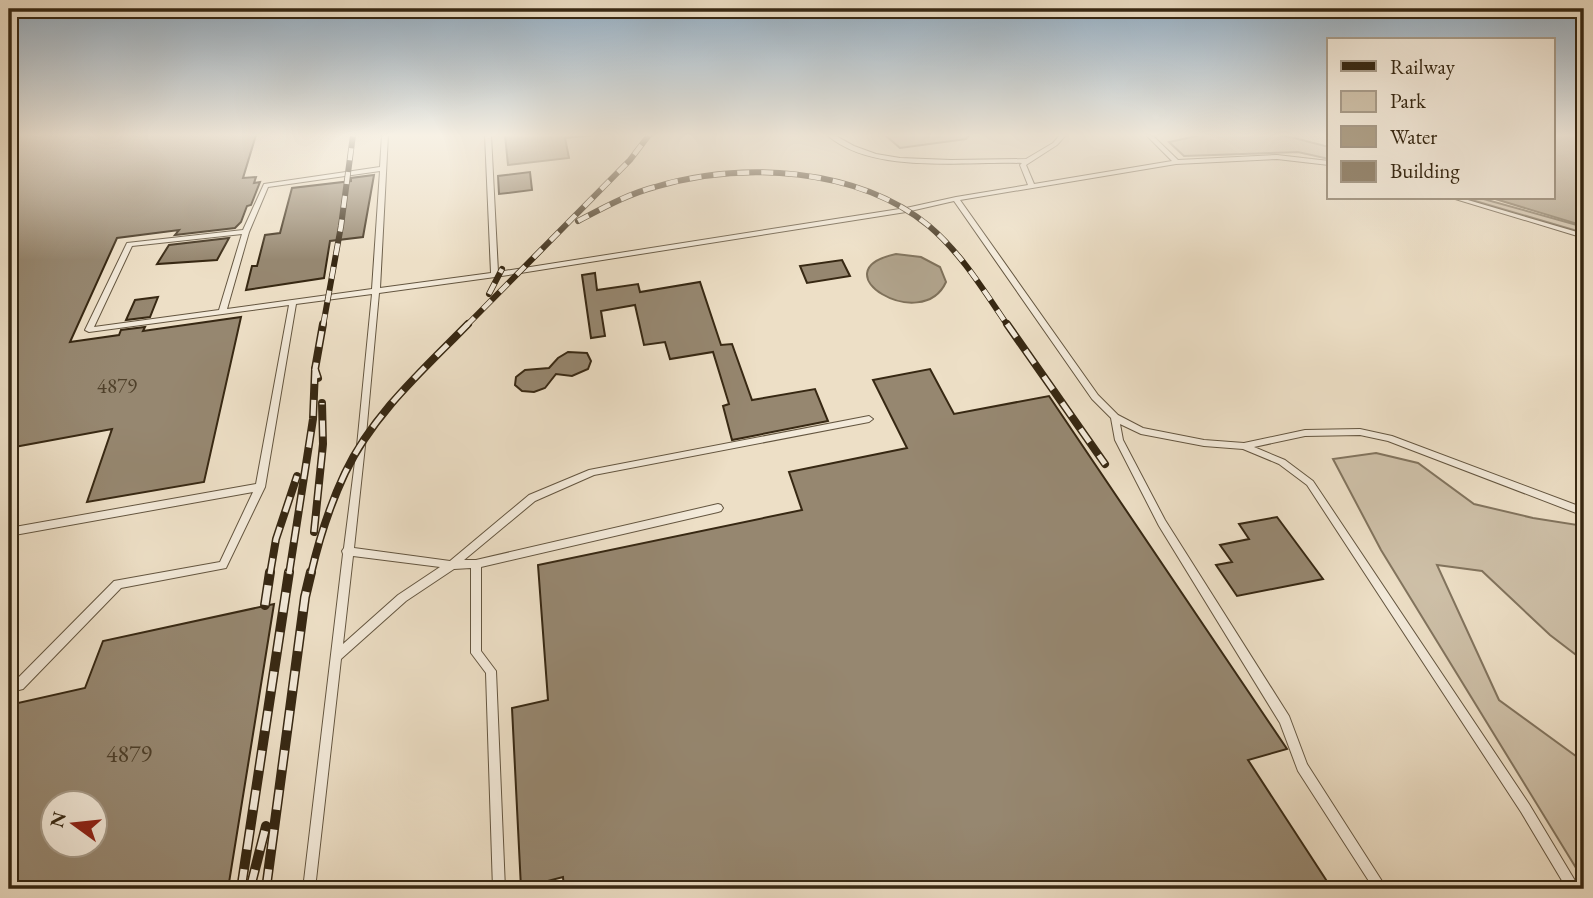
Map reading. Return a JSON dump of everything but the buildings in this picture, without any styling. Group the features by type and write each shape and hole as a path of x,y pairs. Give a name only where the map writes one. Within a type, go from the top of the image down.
{"lane":[{"path":"222,312 246,232 265,185 324,177"},
{"path":"309,889 376,291 381,177"},
{"path":"490,177 495,275"},
{"path":"1027,177 1032,186"},
{"path":"246,232 129,244 89,330 495,275 906,211 956,199 1087,177"},
{"path":"956,199 1095,397 1115,417 1141,430 1204,443 1244,446 1305,433 1360,432 1426,450 1584,512"},
{"path":"1462,200 1584,236"},
{"path":"19,685 118,584 223,565 260,487 293,302"},
{"path":"1115,417 1119,440 1162,523 1285,720 1302,767 1381,889"},
{"path":"336,657 402,598 452,565 532,498 592,472 869,419"},
{"path":"1244,446 1282,462 1310,484 1525,808 1574,889"},
{"path":"9,532 260,487"},
{"path":"347,551 452,565 476,564 718,508"},
{"path":"476,564 476,653 491,671 499,889"}],"green space":[{"path":"1472,200 1487,200 1584,227 1584,233"},
{"path":"1376,453 1418,463 1474,504 1533,518 1584,526 1584,661 1550,635 1482,571 1437,565 1499,700 1584,762 1584,881 1381,550 1333,459"}],"water":[{"path":"1554,177 1584,177 1584,226 1499,200 1554,200"},
{"path":"896,254 921,257 940,267 946,282 934,297 917,302 899,301 882,294 871,284 867,273 874,262"}],"railway":[{"path":"323,326 347,177"},
{"path":"466,326 613,177"},
{"path":"578,221 635,193 704,177"},
{"path":"809,177 868,191 900,206 929,226 962,261 1008,326"},
{"path":"489,294 502,269"},
{"path":"315,369 323,324"},
{"path":"1007,324 1105,464"},
{"path":"311,574 321,535 345,473 370,431 417,375 466,326"},
{"path":"289,574 313,419 315,369"},
{"path":"315,369 318,378"},
{"path":"314,532 323,444 322,403"},
{"path":"270,574 276,539 297,476"},
{"path":"265,605 270,572"},
{"path":"241,889 289,572"},
{"path":"266,889 305,597 311,572"},
{"path":"250,889 266,826"}]}
